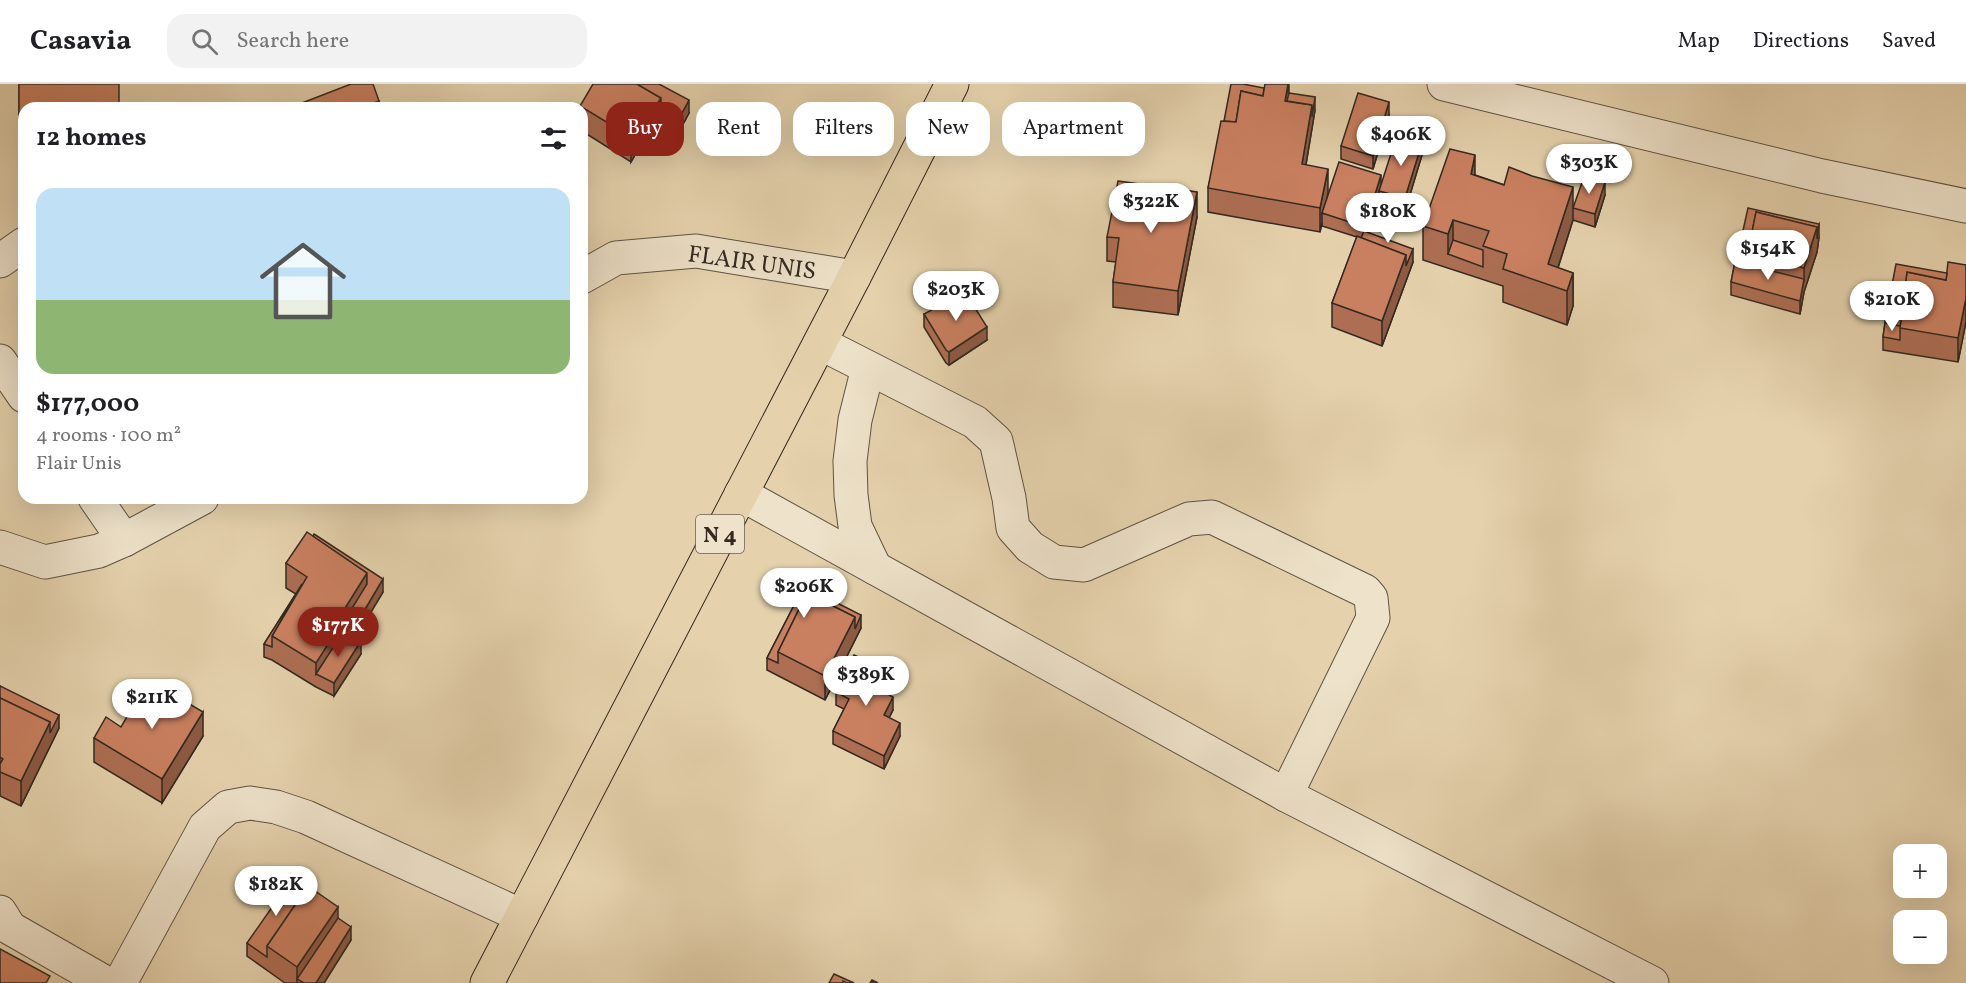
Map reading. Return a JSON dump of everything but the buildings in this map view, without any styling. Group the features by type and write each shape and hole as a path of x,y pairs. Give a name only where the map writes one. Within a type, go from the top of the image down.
{"main road":[{"name":"N 4","path":"487,983 820,344 952,84"}],"street":[{"path":"1444,84 1822,176 1966,206"},
{"path":"0,261 18,248"},
{"name":"FLAIR UNIS","path":"588,274 616,258 696,250 854,277"},
{"path":"820,344 975,422 996,441 1009,498 1013,528 1030,547 1054,562 1084,565 1188,519 1212,517 1365,591 1371,598 1372,618 1286,795"},
{"path":"0,361 18,387"},
{"path":"868,368 855,420 850,461 851,495 855,526 874,568"},
{"path":"741,494 1286,795 1652,983"},
{"path":"98,504 124,540"},
{"path":"0,547 45,562 99,550 124,540 191,504"},
{"path":"120,983 205,827 228,807 250,803 276,807 306,817 522,916"},
{"path":"0,912 10,928 106,983"}]}
